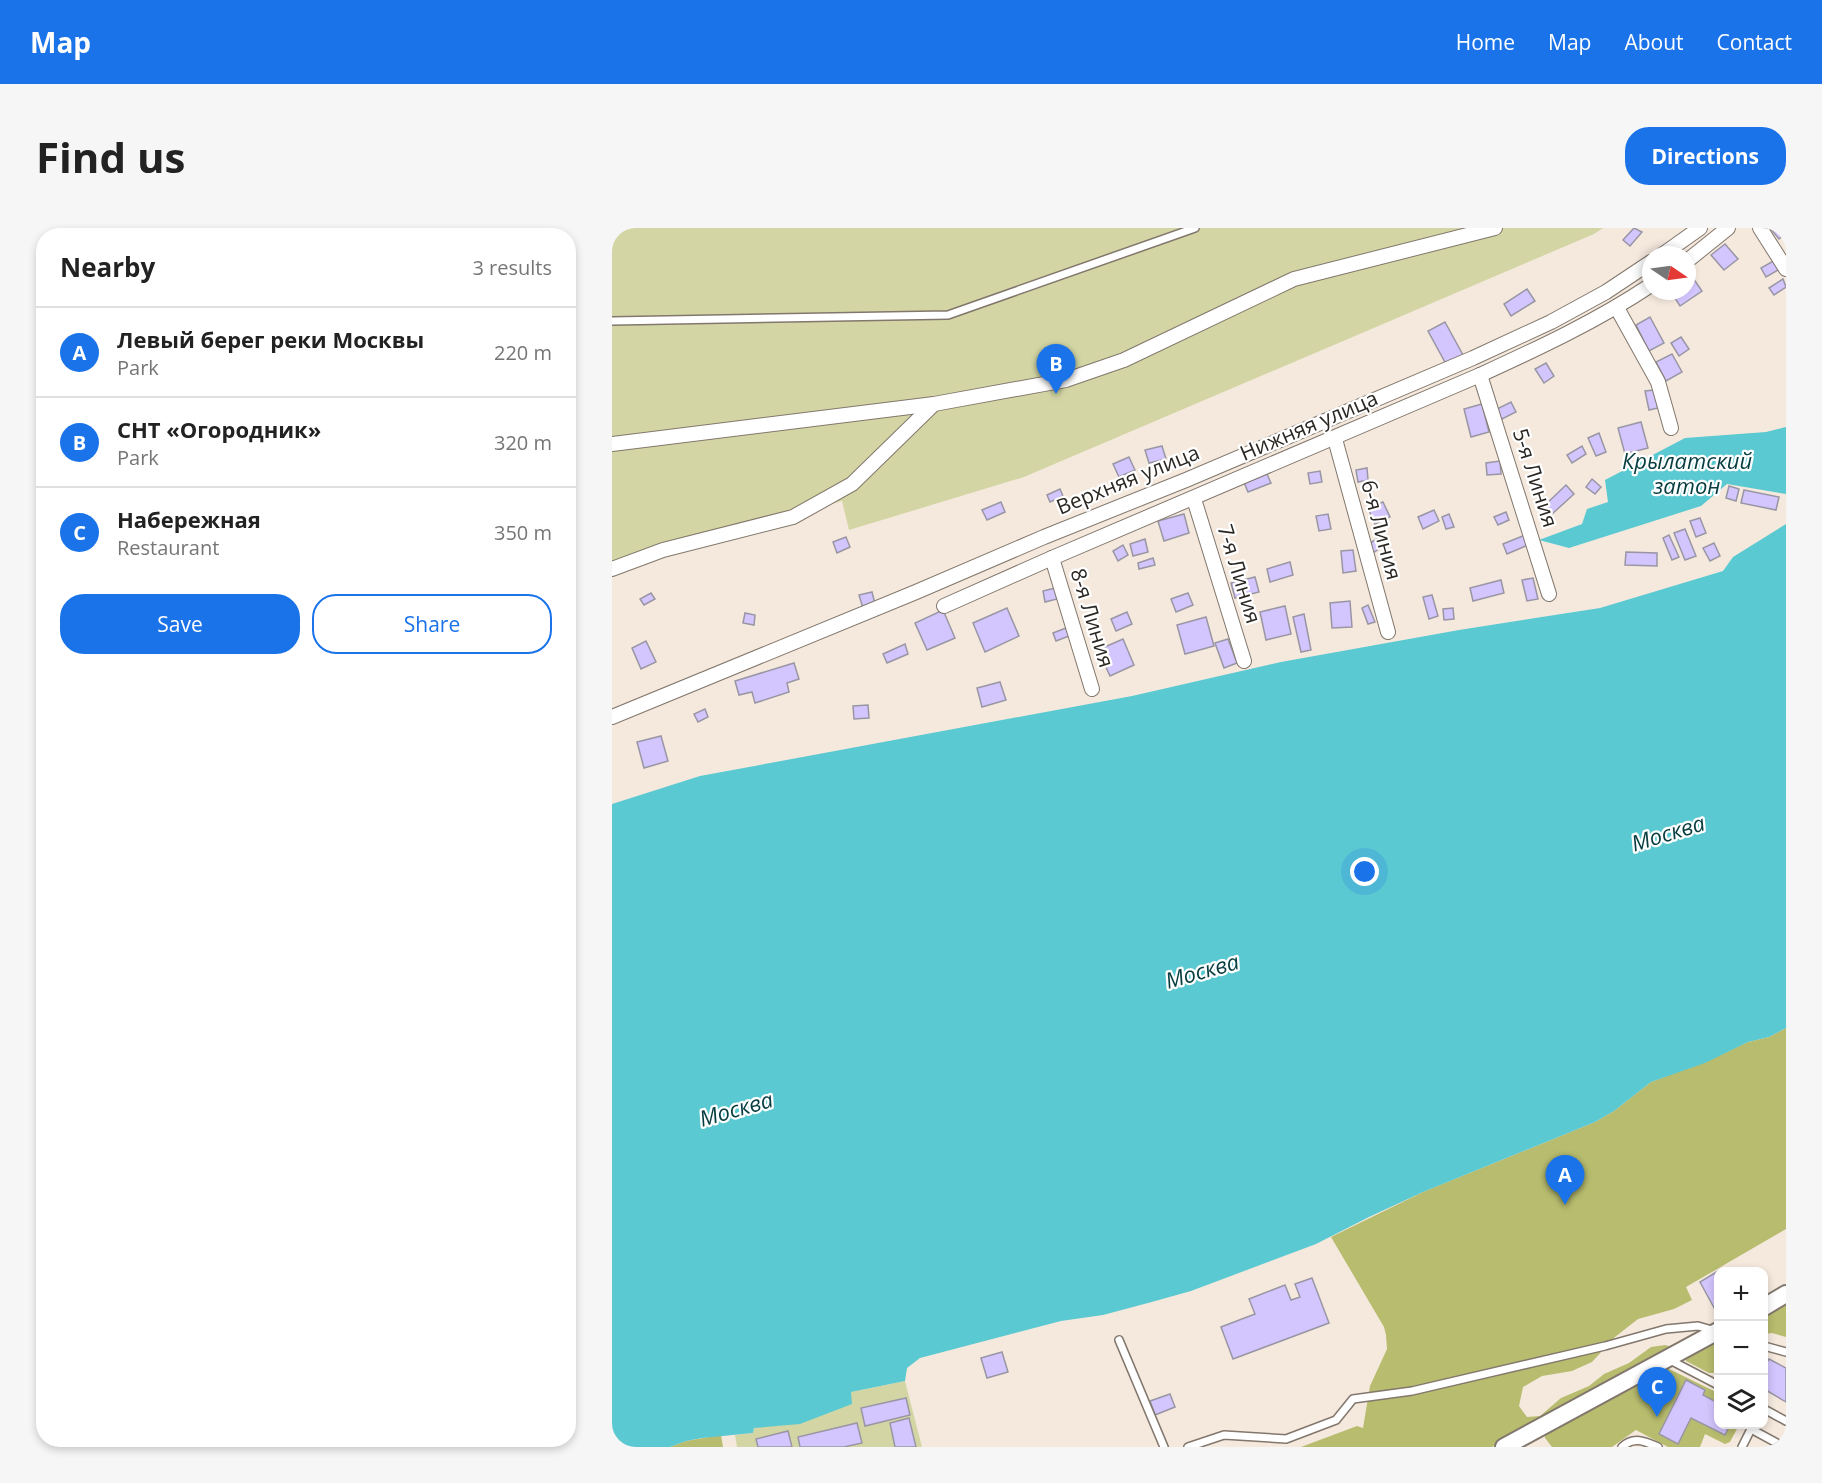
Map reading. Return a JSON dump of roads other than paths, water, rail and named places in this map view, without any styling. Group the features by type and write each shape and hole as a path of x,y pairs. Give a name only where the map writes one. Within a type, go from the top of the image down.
{"street":[{"path":"612,444 934,404 1066,380 1124,360 1294,279 1495,228"},
{"path":"1675,246 1700,228"},
{"path":"1696,254 1728,228"},
{"path":"1760,228 1786,269"},
{"name":"Верхняя улица","path":"612,717 1186,480 1473,358 1560,317 1606,292 1642,268"},
{"name":"Нижняя улица","path":"944,606 1335,439 1549,344 1617,308 1642,291"},
{"path":"1617,308 1658,382 1671,429"},
{"name":"5-я Линия","path":"1480,375 1549,594"},
{"path":"612,569 663,550 793,517 852,484 934,404"},
{"name":"6-я Линия","path":"1335,439 1388,632"},
{"name":"7-я Линия","path":"1194,499 1244,661"},
{"name":"8-я Линия","path":"1052,558 1092,689"},
{"path":"1768,1305 1786,1294"},
{"path":"1504,1447 1714,1333"}],"lane":[{"path":"612,321 948,315 1195,228"},
{"path":"1188,1447 1224,1435 1286,1438 1336,1420 1353,1399 1412,1391 1605,1346 1666,1329 1698,1326 1714,1330"},
{"path":"1119,1340 1164,1447"},
{"path":"1768,1347 1786,1352"},
{"path":"1668,1358 1714,1382"},
{"path":"1768,1411 1786,1421"},
{"path":"1742,1447 1749,1429"},
{"path":"1753,1429 1784,1447"},
{"path":"1622,1447 1635,1440 1645,1441 1658,1447"}],"water":[{"name":"Крылатский затон","path":"1786,427 1786,494 1727,484 1701,506 1569,548 1539,540 1582,524 1587,509 1608,502 1605,480 1685,438 1766,432"},
{"name":"Москва","path":"1786,524 1786,1028 1769,1037 1748,1042 1705,1063 1651,1082 1614,1111 1595,1122 1423,1192 1316,1244 1191,1291 1103,1315 1061,1321 920,1358 907,1368 905,1381 851,1392 852,1404 800,1424 754,1428 753,1433 702,1438 670,1447 612,1447 612,804 700,776 1132,696 1281,662 1459,630 1600,608 1723,571 1733,557"}],"place":[{"name":"СНТ «Огородник»","path":"1056,394"},
{"name":"Левый берег реки Москвы","path":"1565,1205"},
{"name":"Набережная","path":"1657,1417"}]}
